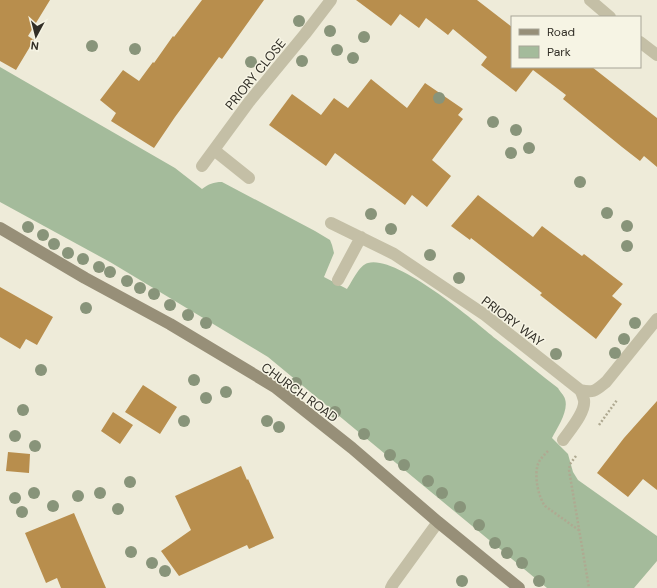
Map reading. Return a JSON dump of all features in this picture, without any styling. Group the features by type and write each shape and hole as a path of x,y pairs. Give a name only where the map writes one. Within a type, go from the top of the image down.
{"street":[{"name":"PRIORY CLOSE","path":"202,166 249,102 331,0"},
{"path":"590,0 609,16"},
{"path":"641,43 657,55"},
{"path":"214,150 249,178"},
{"name":"PRIORY WAY","path":"331,223 394,254 484,315 580,390"},
{"name":"CHURCH ROAD","path":"0,228 84,278 170,324 275,387 352,448 438,522 519,588"},
{"path":"338,280 361,237"},
{"path":"580,390 591,392 606,382 657,318"},
{"path":"562,440 581,414 584,407 584,400 580,390"},
{"path":"392,588 393,584 438,522"}],"path":[{"path":"595,430 617,400"},
{"path":"562,440 549,449 540,460 537,479 539,494 541,501 545,506 580,532"},
{"path":"579,452 570,464 569,470 589,588"}],"green space":[{"path":"0,67 175,168 202,189 216,182 222,182 330,240 334,253 324,277 347,289 359,270 365,264 381,263 397,269 415,279 453,304 558,388 566,404 562,419 552,438 568,454 573,472 578,480 657,536 657,561 634,588 547,588 268,357 110,262 0,202"}],"building":[{"path":"0,0 50,0 28,36 34,40 16,70 0,61"},
{"path":"202,0 264,0 222,59 219,57 154,148 111,121 116,113 100,100 123,70 139,81"},
{"path":"356,0 477,0 511,26 511,68 593,68 657,118 657,167 644,156 640,161 622,147 563,99 566,95 533,70 516,92 481,65 487,57 453,29 448,35 426,18 419,28 400,14 391,26"},
{"path":"371,79 407,108 425,83 463,109 458,115 463,119 432,160 451,176 427,207 412,195 405,205 335,153 326,166 269,125 292,94 321,115 334,98 348,108"},
{"path":"478,195 533,237 542,226 582,256 584,254 623,284 612,296 622,304 596,339 540,295 542,293 471,238 470,240 451,226"},
{"path":"0,287 53,317 37,345 26,339 20,349 0,337"},
{"path":"143,385 177,407 160,434 125,412"},
{"path":"657,401 657,490 643,479 628,497 597,473 624,438"},
{"path":"113,412 133,425 120,444 101,431"},
{"path":"8,452 30,454 29,473 6,471"},
{"path":"241,466 274,538 249,549 247,545 179,576 161,551 191,530 175,496"},
{"path":"74,513 106,588 61,588 57,578 46,583 25,533"}]}
